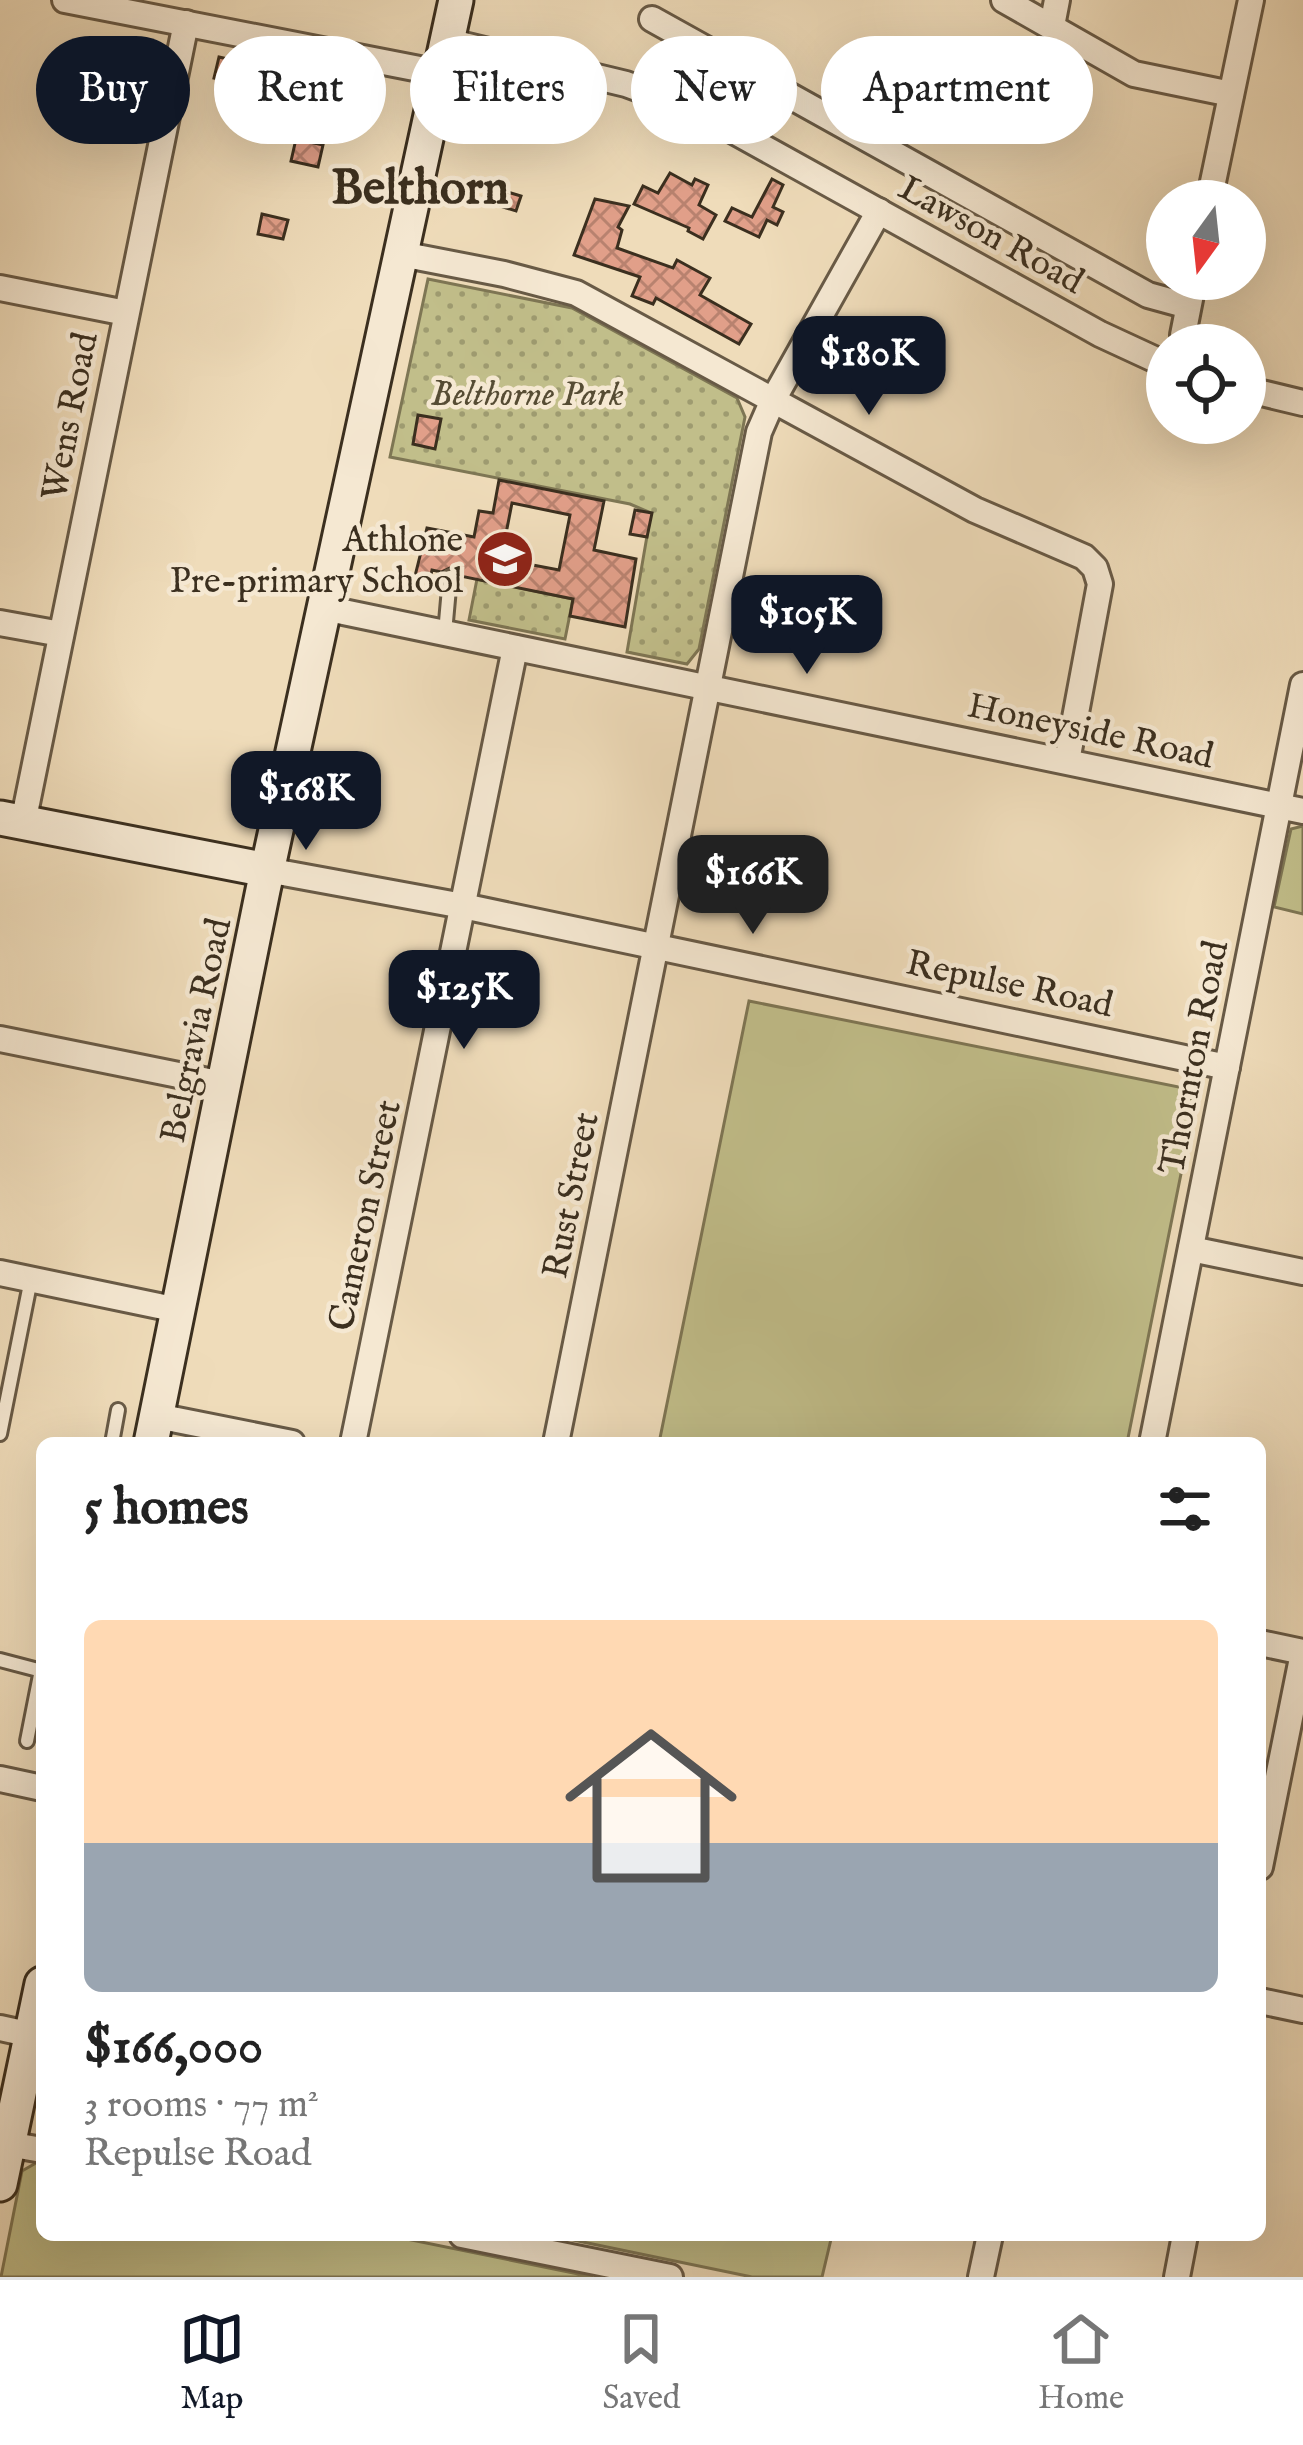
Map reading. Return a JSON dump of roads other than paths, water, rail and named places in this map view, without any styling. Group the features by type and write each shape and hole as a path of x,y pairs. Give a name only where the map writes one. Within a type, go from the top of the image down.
{"street":[{"name":"Lawson Road","path":"65,0 186,23 410,53"},
{"name":"Belgravia Road","path":"448,36 456,0"},
{"path":"1004,0 1134,74 1231,94"},
{"path":"1052,26 1057,0"},
{"path":"1213,180 1251,0"},
{"path":"653,18 1148,296 1188,306"},
{"name":"Wens Road","path":"11,820 61,634 186,23"},
{"name":"Lawson Road","path":"607,81 664,97 740,133 1146,355"},
{"name":"Belgravia Road","path":"154,1430 267,870 425,144"},
{"name":"Rust Street","path":"557,1437 753,456 773,400 879,212"},
{"path":"400,254 576,293 974,510 1084,557 1095,568 1100,584 1067,760"},
{"path":"0,288 126,313"},
{"path":"1185,324 1189,300"},
{"path":"1266,394 1303,403"},
{"name":"Honeyside Road","path":"324,608 1290,808"},
{"path":"0,622 61,634"},
{"name":"Cameron Street","path":"354,1437 514,648"},
{"name":"Thornton Road","path":"1153,1437 1227,1067 1290,808 1303,686"},
{"name":"Repulse Road","path":"11,820 463,906 1227,1067"},
{"path":"0,1039 223,1084"},
{"path":"1192,1249 1303,1272"},
{"path":"0,1273 178,1310"},
{"path":"154,1430 228,1437"},
{"path":"1266,1644 1303,1652 1266,1837"},
{"path":"0,1779 36,1787"},
{"path":"3,2164 29,2081 16,2032 36,1995"},
{"path":"1266,2003 1303,2010"},
{"path":"3,2164 36,2152"},
{"path":"492,2241 670,2277"},
{"path":"981,2277 989,2241"},
{"path":"1177,2277 1184,2241"}],"lane":[{"path":"444,634 450,577"},
{"path":"0,1435 31,1280"},
{"path":"113,1437 118,1410"},
{"path":"0,1660 36,1669"},
{"path":"27,1741 36,1699"}],"place":[{"name":"Athlone Pre-primary School","path":"505,559"}],"district":[{"name":"Belthorn","path":"420,186"}],"park label":[{"name":"Belthorne Park","path":"527,392"}]}
